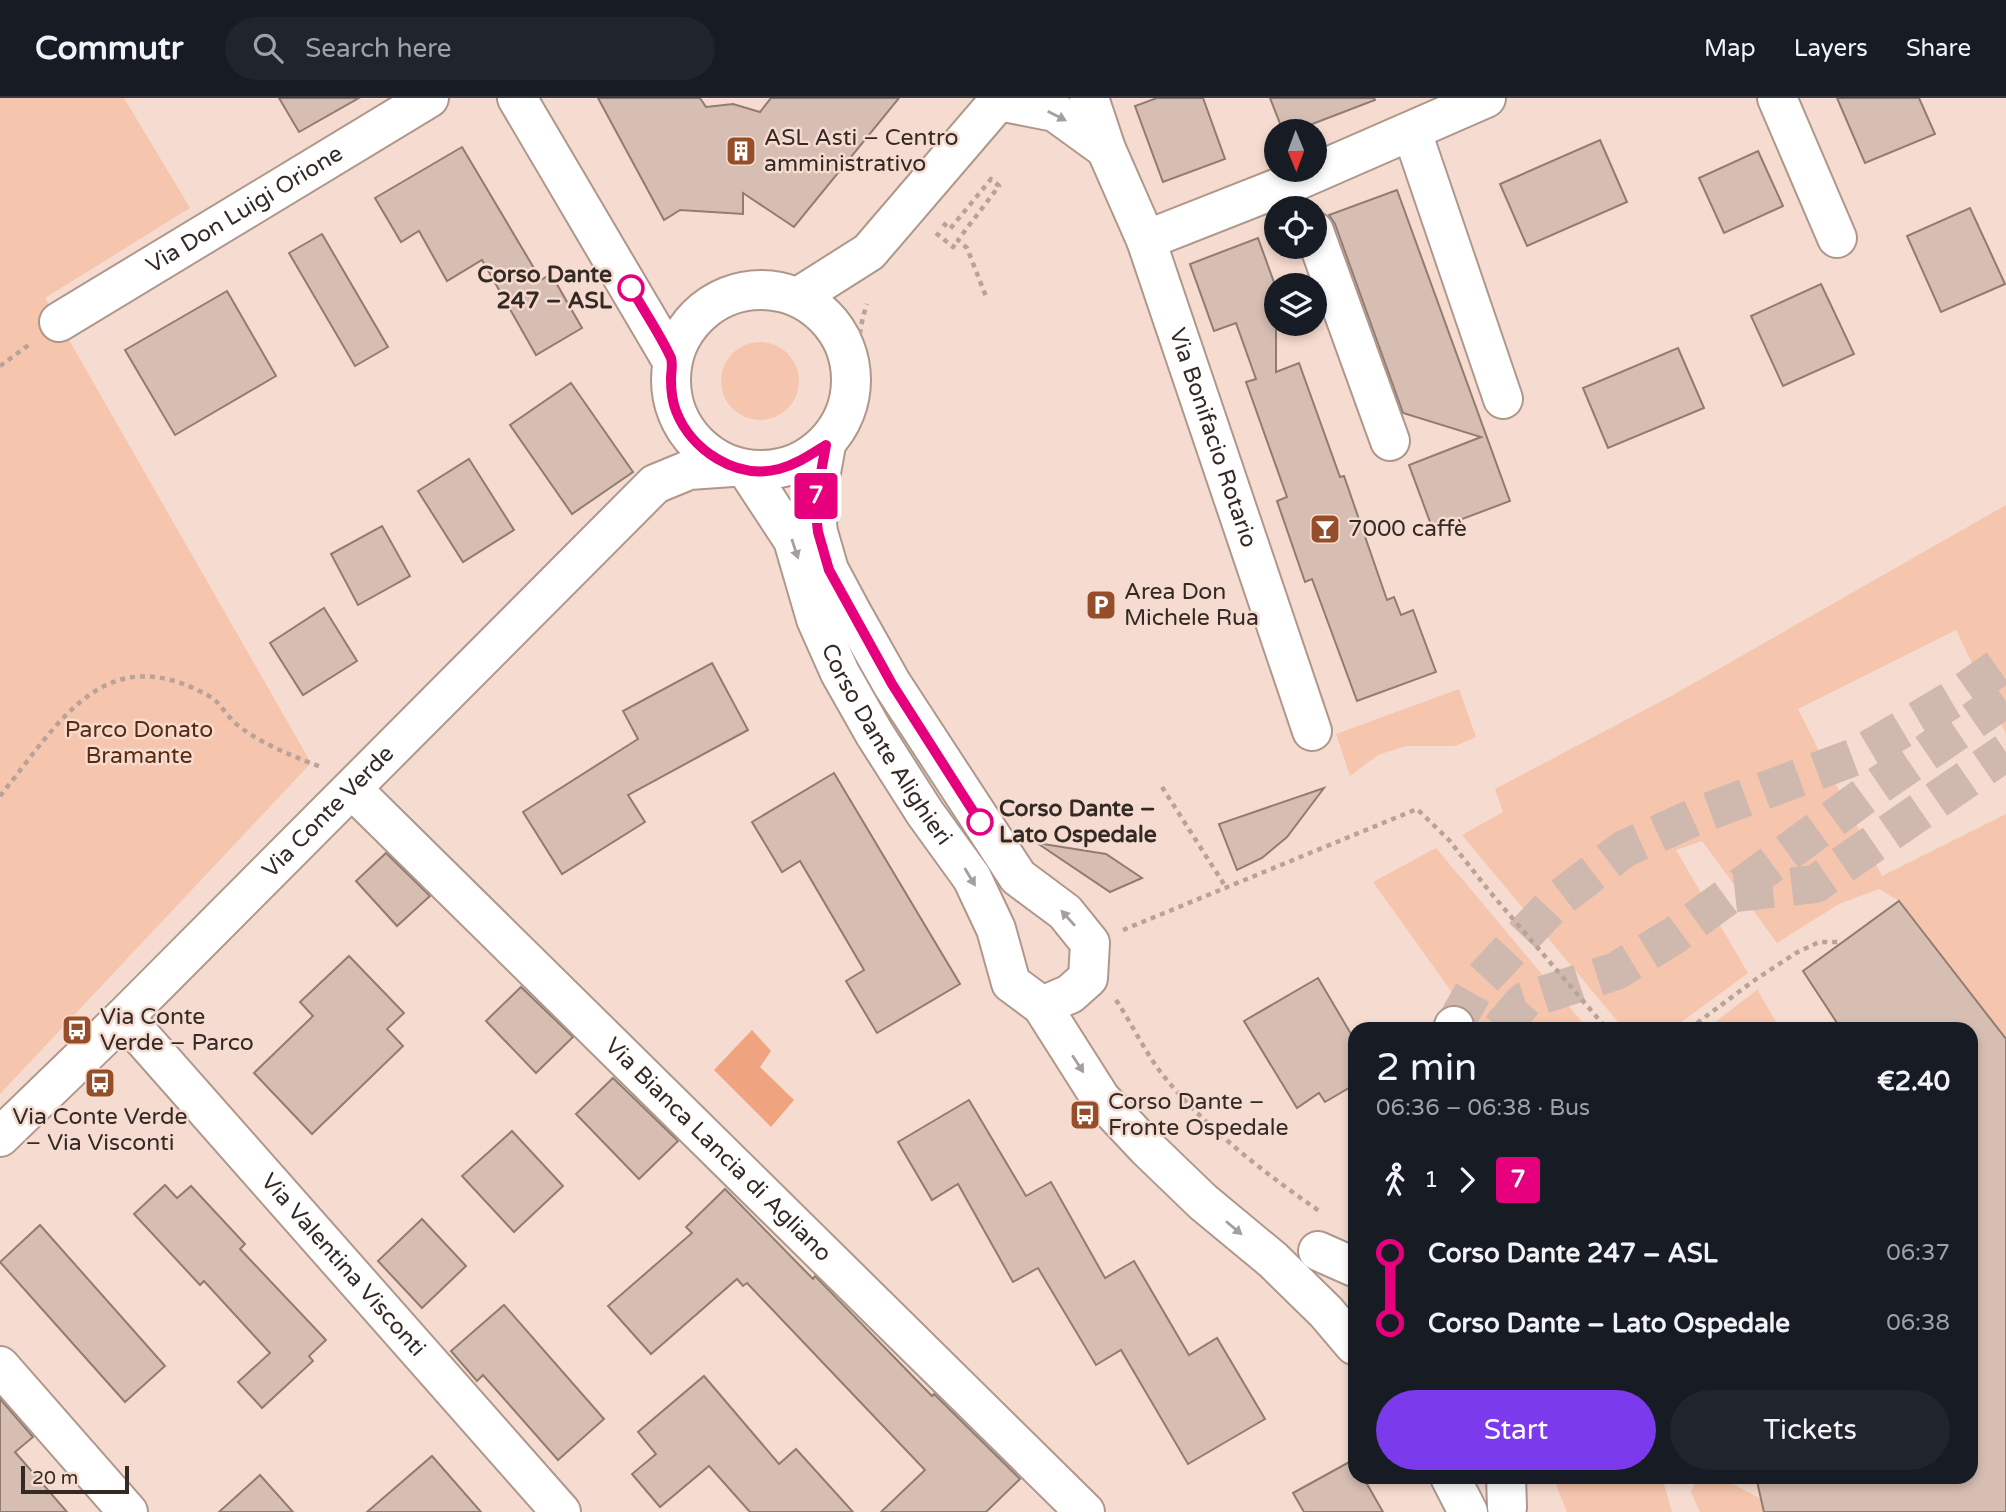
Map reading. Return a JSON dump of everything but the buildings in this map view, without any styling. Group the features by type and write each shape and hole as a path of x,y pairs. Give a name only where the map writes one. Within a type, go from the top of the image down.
{"street":[{"name":"Via Don Luigi Orione","path":"59,322 429,98"},
{"path":"517,98 672,361"},
{"name":"Via Bonifacio Rotario","path":"1089,98 1106,149 1146,240 1312,730"},
{"path":"1146,240 1301,194 1412,132 1486,98"},
{"path":"1777,98 1838,239"},
{"path":"797,297 869,252 1000,100 1055,112 1106,149"},
{"path":"1412,132 1503,399"},
{"path":"841,335 863,297 869,252"},
{"path":"1324,259 1390,441"},
{"path":"631,288 704,311"},
{"path":"749,291 774,291 797,297 822,313 841,335 851,363 852,392 843,421 826,445 803,461 776,470 740,468 712,457 694,442 681,423 671,393 672,361 679,342 689,325 704,311 725,298 749,291"},
{"name":"Via Conte Verde","path":"655,484 665,455 681,423"},
{"name":"Corso Dante Alighieri","path":"826,445 815,505 818,532 829,570 892,684 1018,877 1065,912 1090,943"},
{"name":"Corso Dante Alighieri","path":"740,468 793,540 816,619 847,685 874,733 971,878 996,929 1011,983 1042,1006 1101,1099 1148,1149 1203,1202 1273,1261 1326,1312 1348,1338"},
{"name":"Via Conte Verde","path":"0,1138 655,484 689,470 740,468"},
{"name":"Via Bianca Lancia di Agliano","path":"352,789 1085,1512"},
{"path":"1042,1006 1070,994 1088,978 1090,943"},
{"name":"Via Valentina Visconti","path":"124,1017 561,1512"},
{"path":"1324,1235 1348,1260"},
{"path":"0,1366 128,1512"},
{"path":"1454,1484 1468,1512"}],"path":[{"path":"936,234 953,247 999,186 990,179 950,229 941,222"},
{"path":"958,240 967,248 987,299"},
{"path":"0,796 68,711 100,686 139,675 170,678 212,697 234,722 267,745 324,768 352,789"},
{"path":"1162,787 1227,888"},
{"path":"1090,943 1417,809 1449,840 1601,1022"},
{"path":"1126,928 1127,938"},
{"path":"1698,1022 1796,953 1819,942 1842,942"},
{"path":"1115,994 1161,1073 1199,1114 1274,1179 1324,1235"}],"green space":[{"name":"Parco Donato Bramante","path":"0,98 124,98 190,208 45,298 311,763 0,1094"},
{"path":"760,342 775,345 788,353 796,366 799,381 796,396 788,409 775,417 760,420 745,417 732,409 724,396 721,381 724,366 732,353 745,345"},
{"path":"2006,505 2006,734 1956,630 1798,709 1882,876 2006,814 2006,1039 1899,901 1879,889 1839,904 1777,943 1702,841 1676,850 1748,973 1682,1022 1618,1022 1462,835 1503,812 1495,789 1673,695"},
{"path":"1459,689 1476,737 1455,746 1406,746 1378,755 1350,776 1336,734"},
{"path":"1436,848 1582,1022 1473,1022 1373,882"},
{"path":"1757,990 1776,1022 1715,1022"},
{"path":"1556,1484 1664,1484 1672,1512 1567,1512"},
{"path":"1694,1484 1733,1484 1761,1499 1764,1512 1700,1512 1691,1492"}],"shaded area":[{"path":"752,1030 771,1051 760,1067 794,1100 771,1127 714,1070"}],"tunnel":[{"path":"1456,1022 1477,985 1556,901 1624,849 1699,815 1857,756 1955,698 2006,662"},
{"path":"1506,1022 1524,1001 1616,971 1675,935 1879,785 2006,698"},
{"path":"1735,893 1815,884 2006,752"}],"bus line":[{"name":"7","path":"631,288 672,361 671,393 681,423 694,442 712,457 732,467 776,470 803,461 826,445 815,505 818,532 829,570 892,684 980,822"}],"place":[{"name":"ASL Asti – Centro amministrativo","path":"741,151"},
{"name":"Corso Dante 247 – ASL","path":"631,288"},
{"name":"7000 caffè","path":"1325,529"},
{"name":"Area Don Michele Rua","path":"1101,605"},
{"name":"Corso Dante – Lato Ospedale","path":"980,822"},
{"name":"Via Conte Verde – Parco","path":"77,1030"},
{"name":"Via Conte Verde – Via Visconti","path":"100,1083"},
{"name":"Corso Dante – Fronte Ospedale","path":"1085,1115"}]}
